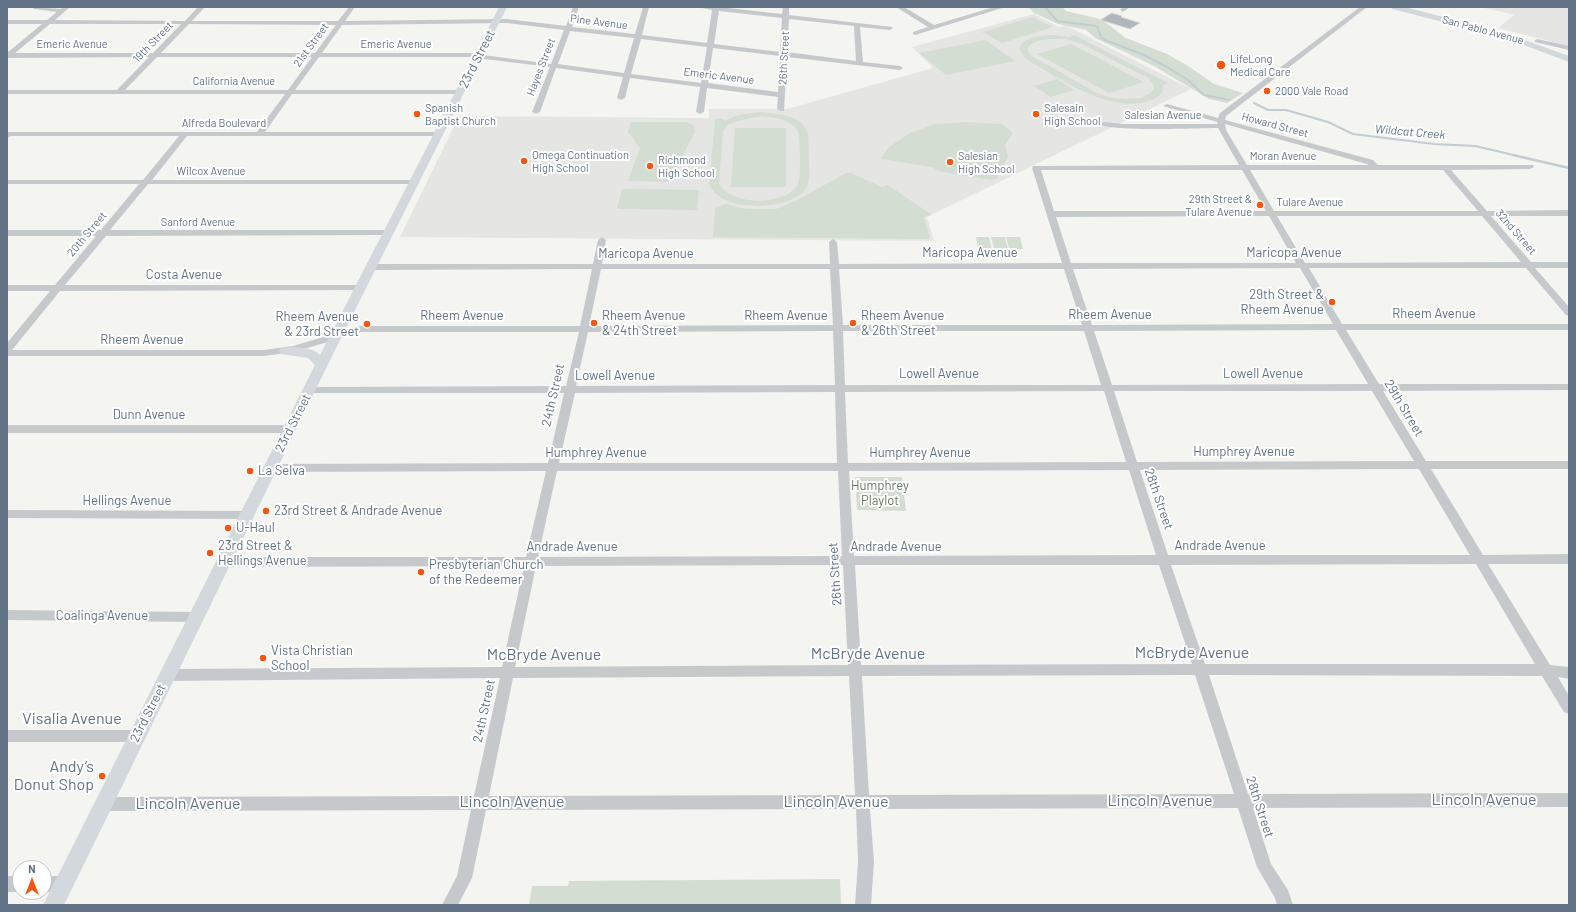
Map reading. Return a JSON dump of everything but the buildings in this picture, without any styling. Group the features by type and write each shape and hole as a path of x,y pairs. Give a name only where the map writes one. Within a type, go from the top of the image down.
{"main road":[{"name":"23rd Street","path":"53,905 54,884 103,804 503,7"},
{"name":"San Pablo Avenue","path":"1395,7 1529,43 1569,59"},
{"name":"San Pablo Avenue","path":"1407,7 1537,41 1569,54"},
{"path":"1494,33 1508,33"},
{"path":"285,351 312,354 322,365"}],"street":[{"path":"34,7 65,9"},
{"name":"19th Street","path":"119,92 202,7"},
{"name":"21st Street","path":"259,134 352,7"},
{"name":"Hayes Street","path":"536,112 576,7"},
{"path":"621,98 646,7"},
{"path":"700,7 890,28"},
{"name":"26th Street","path":"781,109 786,7"},
{"path":"899,7 933,27"},
{"path":"915,33 999,8 998,7"},
{"path":"1221,124 1223,115 1364,7"},
{"path":"700,112 715,8"},
{"path":"7,55 65,9"},
{"name":"Pine Avenue","path":"7,22 340,23 507,21 860,62 900,68"},
{"path":"857,24 860,62"},
{"path":"1537,41 1569,48"},
{"name":"Emeric Avenue","path":"7,55 468,55 782,95"},
{"name":"California Avenue","path":"7,92 460,92"},
{"name":"Howard Street","path":"1167,106 1221,124 1370,162 1377,167"},
{"name":"Salesian Avenue","path":"1104,124 1124,126 1221,124"},
{"name":"29th Street","path":"1221,124 1223,133 1302,266 1569,708"},
{"name":"20th Street","path":"7,349 185,134"},
{"name":"Alfreda Boulevard","path":"8,135 439,134"},
{"name":"32nd Street","path":"1445,167 1569,313"},
{"name":"Moran Avenue","path":"1036,168 1530,167"},
{"name":"28th Street","path":"1036,168 1265,867 1282,895 1285,905"},
{"name":"Wilcox Avenue","path":"7,182 415,182"},
{"name":"Tulare Avenue","path":"1052,214 1569,213"},
{"name":"Sanford Avenue","path":"7,233 389,233"},
{"name":"24th Street","path":"450,905 464,878 551,468 584,329 602,240"},
{"name":"26th Street","path":"833,242 843,467 866,862 863,905"},
{"name":"Maricopa Avenue","path":"372,268 1569,265"},
{"name":"Costa Avenue","path":"7,288 361,288"},
{"name":"Rheem Avenue","path":"7,353 264,353 285,351 337,337 360,329 1569,327"},
{"name":"Lowell Avenue","path":"310,390 1569,387"},
{"name":"Dunn Avenue","path":"7,429 290,429"},
{"name":"Humphrey Avenue","path":"271,468 1569,465"},
{"name":"Hellings Avenue","path":"7,514 247,515"},
{"name":"Andrade Avenue","path":"224,562 1569,559"},
{"name":"Coalinga Avenue","path":"7,615 197,617"},
{"name":"McBryde Avenue","path":"168,675 508,672 1531,669 1569,673"},
{"name":"Visalia Avenue","path":"7,736 137,736"},
{"name":"Lincoln Avenue","path":"103,804 1569,800"}],"shaded area":[{"path":"1481,7 1569,7 1569,49 1557,43 1498,28 1514,15"},
{"path":"1034,14 1059,27 1065,25 1191,89 927,217 934,241 400,237 459,116 709,118 709,109 787,109 933,68 912,47"}],"green space":[{"path":"1028,7 1062,7 1066,11 1096,18 1105,22 1126,38 1167,54 1214,84 1243,93 1227,103 1209,99 1152,65 1095,38 1086,30 1058,24 1034,13"},
{"path":"1032,17 1053,27 1002,43 982,32"},
{"path":"1055,35 1069,37 1074,35 1168,83 1163,85 1162,92 1158,97 1139,103 1122,103 1106,100 1089,94 1029,61 1023,56 1019,48 1025,41 1035,37","holes":["1066,39 1080,43 1148,78 1154,85 1154,89 1151,93 1140,98 1125,99 1108,97 1095,92 1030,55 1027,49 1033,43 1041,40"]},
{"path":"986,40 1015,61 946,75 919,53"},
{"path":"1071,44 1144,82 1109,93 1037,54"},
{"path":"1057,79 1074,90 1051,97 1034,86"},
{"path":"761,112 780,114 794,118 804,126 807,131 808,139 809,181 804,191 795,198 769,205 754,206 739,204 726,200 716,193 709,184 715,119 723,119 724,121 738,115","holes":["761,116 787,121 798,131 800,176 797,186 791,193 769,200 757,201 733,196 724,191 719,183 723,131 728,125 737,121"]},
{"path":"631,122 687,122 694,126 695,132 669,182 628,181 640,148 628,132"},
{"path":"966,122 1002,124 1013,133 1005,145 1008,157 997,179 990,180 942,172 931,167 881,159 889,147 910,133 935,124"},
{"path":"735,128 786,128 786,187 731,187"},
{"path":"846,173 851,173 882,187 888,185 932,215 924,217 930,239 713,237 715,208 727,204 745,209 776,209 797,200"},
{"path":"622,189 699,190 697,210 617,209"},
{"path":"976,237 989,237 992,249 978,249"},
{"path":"991,237 1005,237 1008,249 994,249"},
{"path":"1006,237 1020,237 1023,249 1009,249"},
{"name":"Humphrey Playlot","path":"855,477 902,477 906,511 857,510"},
{"path":"840,879 841,905 529,905 532,886 568,886 569,881"}],"waterway":[{"name":"Wildcat Creek","path":"1045,7 1057,21 1097,26 1101,37 1105,40 1144,55 1167,67 1188,80 1204,95 1230,100"},
{"name":"Wildcat Creek","path":"1254,103 1268,110 1286,110 1328,122 1353,134 1434,144 1475,146 1518,156"},
{"name":"Wildcat Creek","path":"1513,155 1569,168"}],"place":[{"name":"LifeLong Medical Care","path":"1221,65"},
{"name":"2000 Vale Road","path":"1267,91"},
{"name":"Spanish Baptist Church","path":"417,114"},
{"name":"Salesain High School","path":"1036,114"},
{"name":"Omega Continuation High School","path":"524,161"},
{"name":"Salesian High School","path":"950,162"},
{"name":"Richmond High School","path":"650,166"},
{"name":"29th Street & Tulare Avenue","path":"1260,205"},
{"name":"29th Street & Rheem Avenue","path":"1332,302"},
{"name":"Rheem Avenue & 24th Street","path":"594,323"},
{"name":"Rheem Avenue & 26th Street","path":"853,323"},
{"name":"Rheem Avenue & 23rd Street","path":"367,324"},
{"name":"La Selva","path":"250,471"},
{"name":"23rd Street & Andrade Avenue","path":"266,511"},
{"name":"U-Haul","path":"228,528"},
{"name":"23rd Street & Hellings Avenue","path":"210,553"},
{"name":"Presbyterian Church of the Redeemer","path":"421,572"},
{"name":"Vista Christian School","path":"263,658"},
{"name":"Andy’s Donut Shop","path":"102,776"}]}
